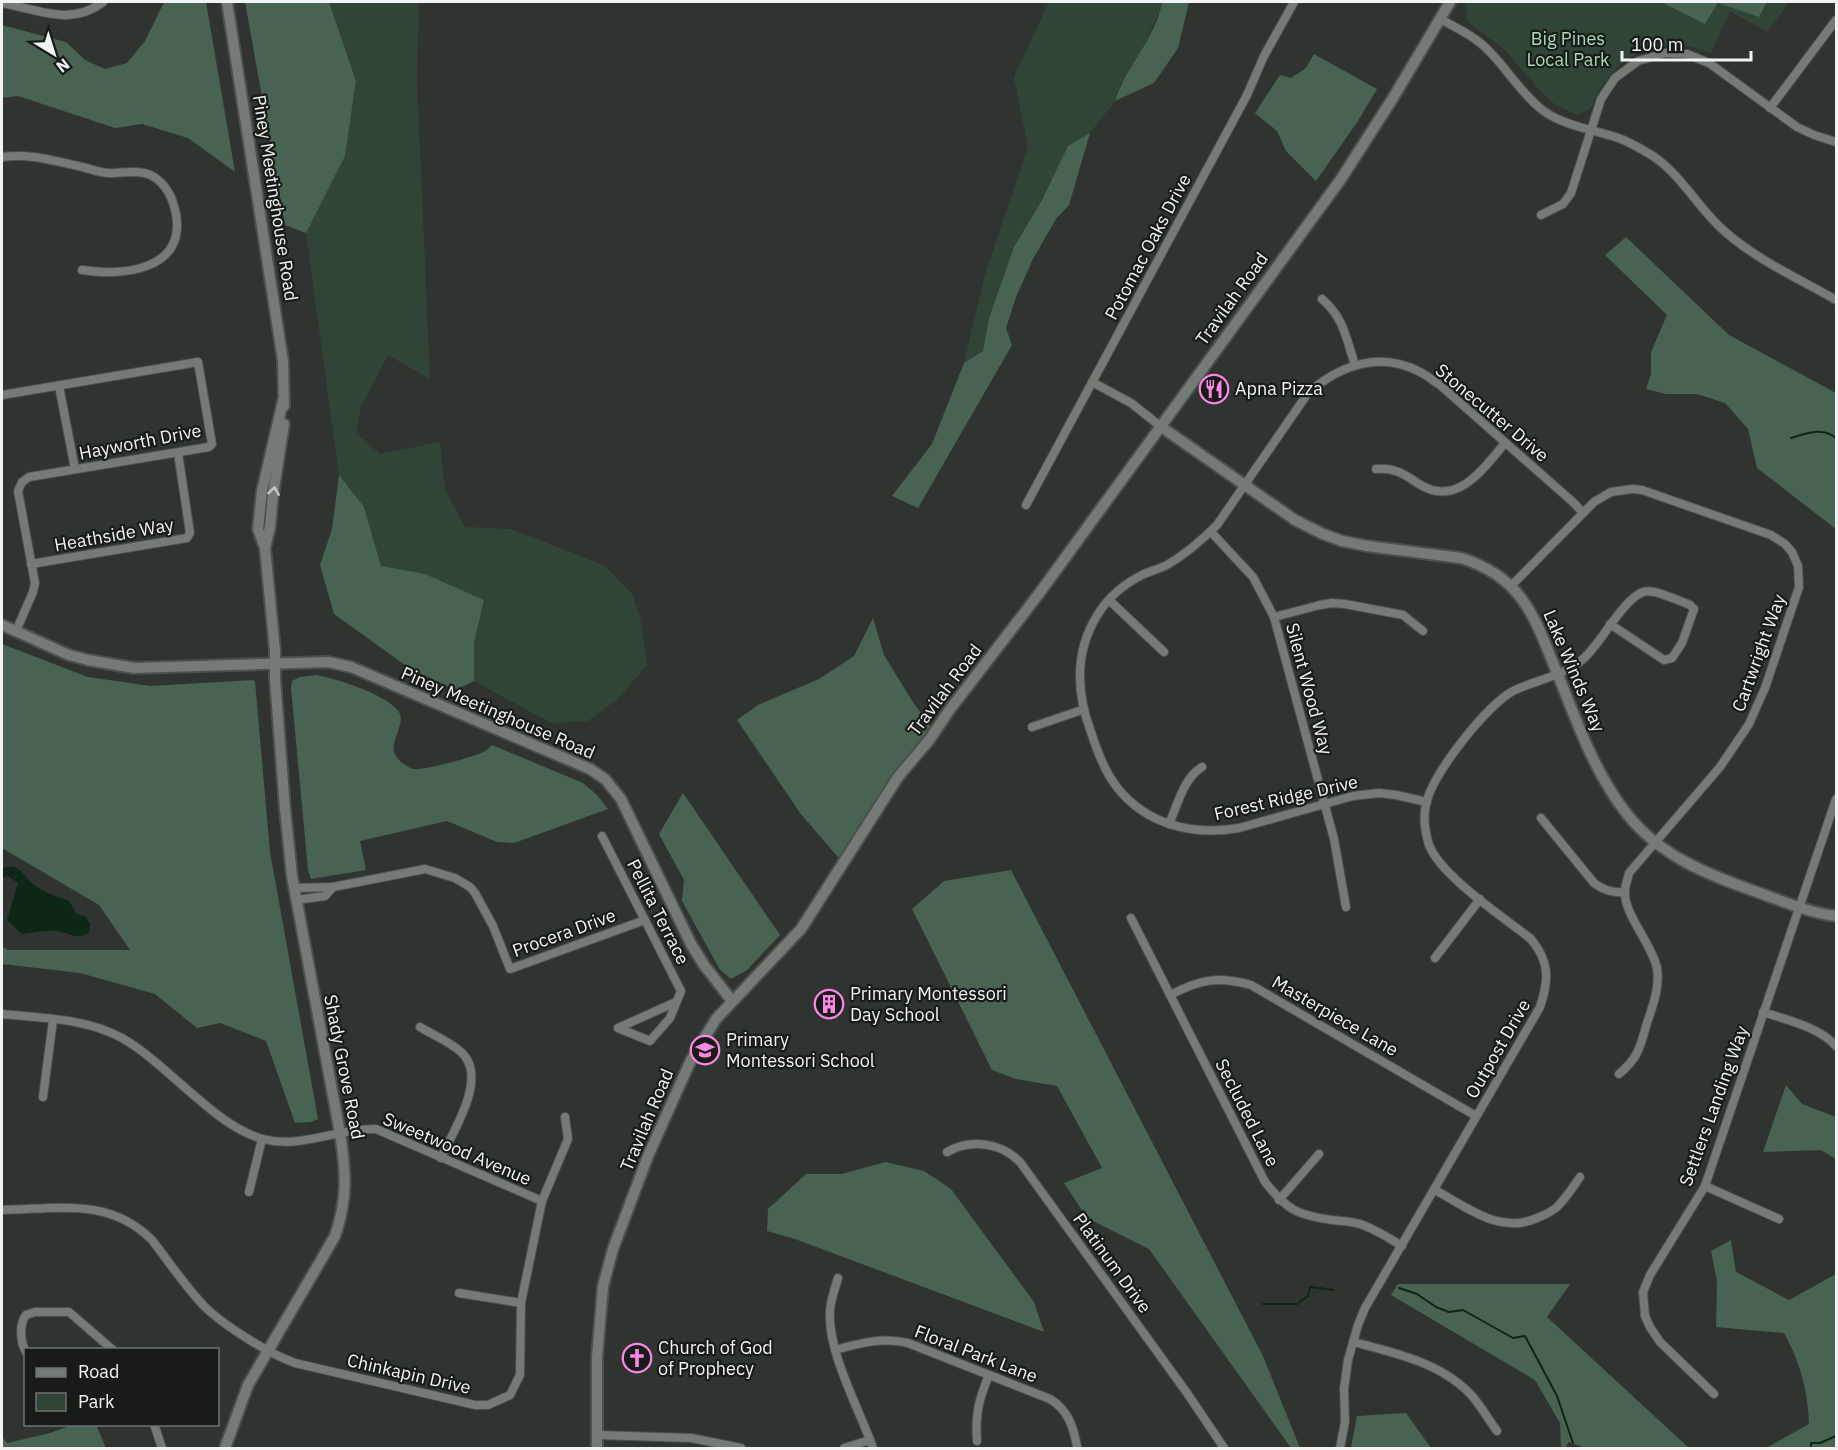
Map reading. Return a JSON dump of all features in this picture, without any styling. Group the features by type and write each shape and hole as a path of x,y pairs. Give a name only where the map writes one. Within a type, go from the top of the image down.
{"main road":[{"name":"Piney Meetinghouse Road","path":"227,2 283,361 283,401 262,491 258,528 265,548 275,664 328,662 351,668 576,762 605,779 628,811 691,944 732,1001"},
{"name":"Travilah Road","path":"597,1449 600,1311 603,1286 613,1249 648,1156 691,1059 716,1019 801,929 898,777 930,739 948,712 1038,595 1353,161 1450,2"},
{"name":"Lake Winds Way","path":"1160,426 1295,520 1323,534 1367,546 1448,555 1489,570 1511,586 1533,614 1608,788 1628,816 1655,842 1687,864 1712,876 1799,906 1836,916"},
{"path":"2,625 69,655 134,668 275,664"},
{"name":"Shady Grove Road","path":"225,1449 248,1385 328,1251 342,1217 346,1177 340,1133 294,888 285,808 275,664"}],"street":[{"path":"2,3 22,4 60,16 80,14 103,2"},
{"name":"Potomac Oaks Drive","path":"1026,505 1294,2"},
{"path":"1440,19 1466,33 1488,49 1542,110 1560,121 1622,139 1652,156 1672,172 1733,239 1756,255 1836,300"},
{"path":"1770,108 1836,20"},
{"path":"1542,215 1563,204 1571,194 1601,99 1615,78 1638,61 1665,53 1687,54 1710,63 1797,127 1836,142"},
{"path":"2,157 29,155 106,173 138,172 156,177 167,189 173,201 178,226 175,241 164,257 151,266 103,273 82,270"},
{"path":"1322,299 1335,310 1341,320 1355,365"},
{"name":"Hayworth Drive","path":"2,395 198,362 212,444 209,447 178,453 28,477 22,482 18,491 35,583 16,631"},
{"name":"Stonecutter Drive","path":"1244,485 1308,393 1339,370 1355,365 1387,362 1420,372 1440,385 1583,513"},
{"path":"1092,382 1131,403 1160,426"},
{"path":"59,386 75,469"},
{"path":"1376,469 1397,470 1425,488 1447,491 1465,486 1474,480 1505,443"},
{"name":"Heathside Way","path":"31,564 187,538 190,533 178,453"},
{"name":"Forest Ridge Drive","path":"1244,485 1210,532 1184,555 1129,583 1109,600 1098,613 1089,630 1080,655 1079,689 1082,710 1100,757 1116,786 1136,806 1150,815 1169,824 1194,831 1239,828 1353,796 1379,793 1426,802"},
{"name":"Cartwright Way","path":"1511,586 1594,502 1611,492 1632,489 1642,490 1771,535 1785,544 1798,566 1799,587 1765,688 1749,724 1720,766 1629,873 1624,892"},
{"name":"Silent Wood Way","path":"1210,532 1253,577 1274,617 1334,838 1346,907"},
{"name":"Outpost Drive","path":"1340,1449 1345,1422 1344,1389 1353,1342 1365,1308 1540,1007 1546,987 1547,970 1538,948 1531,939 1448,873 1435,857 1426,830 1426,802 1437,776 1485,713 1514,691 1581,661 1595,648 1610,624 1640,593 1648,590 1690,604 1694,609 1682,642 1672,658 1664,660 1610,624"},
{"path":"1109,600 1164,652"},
{"path":"1274,617 1320,605 1345,604 1403,615 1423,631"},
{"path":"1032,727 1082,710"},
{"path":"1169,824 1187,782 1202,767"},
{"name":"Settlers Landing Way","path":"1714,1394 1660,1341 1650,1327 1645,1316 1643,1292 1650,1275 1705,1186 1836,799"},
{"path":"1541,818 1594,883 1602,889 1615,893 1624,892 1627,904 1653,955 1658,982 1656,996 1637,1055 1619,1074"},
{"name":"Pellita Terrace","path":"602,836 681,991 676,1002"},
{"name":"Procera Drive","path":"294,888 333,887 425,869 455,878 475,893 493,926 510,969 645,920"},
{"name":"Procera Drive","path":"296,900 325,896 333,887"},
{"path":"1435,958 1480,898"},
{"name":"Secluded Lane","path":"1131,918 1265,1182 1279,1200 1296,1212 1307,1216 1358,1223 1402,1246"},
{"name":"Masterpiece Lane","path":"1170,995 1190,985 1208,980 1229,979 1251,985 1476,1116"},
{"path":"676,1002 670,1018 650,1041 618,1028 627,1023 676,1002"},
{"path":"1763,1012 1809,1028 1826,1036 1836,1046"},
{"name":"Sweetwood Avenue","path":"2,1014 94,1026 122,1038 146,1054 225,1119 250,1135 262,1139 294,1141 376,1129 542,1201"},
{"path":"44,1097 53,1020"},
{"path":"420,1027 462,1052 468,1061 473,1083 470,1095 441,1158"},
{"name":"Chinkapin Drive","path":"2,1210 84,1208 98,1209 120,1216 152,1240 206,1308 268,1350 295,1363 475,1405 488,1405 510,1395 520,1375 521,1303 542,1201 568,1138 565,1117"},
{"path":"249,1192 262,1139"},
{"name":"Platinum Drive","path":"947,1152 967,1144 991,1145 1012,1154 1020,1162 1224,1449"},
{"path":"1279,1200 1319,1154"},
{"path":"1435,1190 1491,1221 1517,1224 1551,1212 1580,1177"},
{"path":"1705,1186 1779,1219"},
{"path":"838,1278 830,1310 830,1331 835,1350 873,1449"},
{"path":"459,1293 521,1303"},
{"path":"24,1350 21,1323 26,1315 35,1312 73,1314 111,1348"},
{"name":"Floral Park Lane","path":"835,1350 881,1339 895,1340 1050,1398 1066,1412 1074,1429 1077,1446"},
{"path":"1353,1342 1418,1361 1445,1374 1473,1398 1497,1431"},
{"path":"977,1441 975,1420 979,1400 989,1375"},
{"path":"154,1426 162,1449"},
{"path":"597,1435 691,1438 741,1449"},
{"path":"844,1449 870,1440"}],"green space":[{"path":"329,2 419,2 417,80 430,379 388,355 361,407 356,433 380,454 440,442 445,489 465,527 511,529 605,566 633,595 642,626 647,665 618,699 588,721 551,723 474,681 474,643 484,600 381,566 364,507 339,475 306,233 345,156 356,81"},
{"path":"1049,2 1162,2 1141,52 1120,86 1115,101 1090,133 1068,147 1042,200 1014,247 989,318 983,351 964,363 985,275 1028,147 1014,77"},
{"name":"Big Pines Local Park","path":"1467,2 1789,2 1767,32 1730,11 1711,53 1692,47 1673,45 1655,47 1639,53 1624,62 1610,75 1599,90 1591,108 1578,115 1557,106 1543,94 1504,49 1469,23 1465,6"}],"shaded area":[{"path":"164,2 206,2 235,172 188,138 142,124 115,128 18,96 2,98 2,25 66,42 85,60 105,69 127,63 145,41"},
{"path":"245,2 329,2 356,81 345,156 306,233 285,225"},
{"path":"1162,2 1189,2 1178,48 1154,83 1115,101 1126,76 1154,28"},
{"path":"1661,2 1767,2 1759,17 1718,3 1705,24"},
{"path":"1314,54 1377,89 1358,121 1316,181 1286,151 1277,131 1255,113 1280,75 1291,78 1306,68"},
{"path":"1090,133 1069,205 1056,219 1033,259 1016,297 1006,328 1012,345 918,508 892,496 932,444 964,363 983,351 989,318 1014,247 1042,200 1068,146"},
{"path":"1626,237 1729,335 1836,393 1836,529 1757,468 1748,429 1725,403 1697,394 1666,394 1646,389 1651,374 1651,352 1667,315 1605,255"},
{"path":"339,475 364,507 381,566 425,574 484,600 474,643 474,681 455,690 409,668 334,614 320,565 332,529"},
{"path":"873,618 884,655 934,732 843,863 800,813 737,720 758,705 819,679 854,656"},
{"path":"2,644 88,677 151,686 255,681 270,852 318,1119 295,1123 266,1041 220,1023 197,1028 155,994 80,973 2,964 2,946 8,950 130,950 99,905 2,848"},
{"path":"316,675 360,688 384,699 399,712 401,721 394,742 394,752 399,760 408,767 419,769 450,763 480,753 492,745 583,783 608,809 514,843 497,842 447,821 360,841 366,870 311,879 308,870 291,688 292,681 300,677"},
{"path":"683,793 780,935 747,970 731,979 720,970 682,901 684,880 659,834"},
{"path":"13,866 36,886 69,901 76,913 86,917 90,924 89,933 80,936 52,931 22,934 7,920 18,883 8,876 2,878 2,868"},
{"path":"1011,870 1263,1356 1300,1448 1291,1448 1149,1249 1087,1218 1064,1183 1102,1168 1057,1086 1016,1079 992,1070 912,909 944,881"},
{"path":"1786,1085 1802,1104 1836,1117 1836,1159 1821,1150 1763,1152"},
{"path":"885,1162 924,1171 951,1189 1034,1302 1044,1332 795,1239 767,1231 768,1209 806,1174 842,1174"},
{"path":"1731,1240 1736,1272 1789,1300 1836,1274 1836,1448 1766,1448 1809,1424 1807,1400 1799,1366 1784,1333 1716,1327 1717,1281 1711,1251"},
{"path":"1398,1284 1570,1284 1547,1317 1689,1448 1585,1448 1569,1442 1565,1448 1561,1448 1560,1423 1535,1380 1391,1295"},
{"path":"1406,1413 1431,1448 1351,1448 1357,1416"},
{"path":"69,1426 96,1426 106,1448 2,1448 2,1437 7,1443"}],"waterway":[{"path":"1791,438 1820,432 1836,438"},
{"path":"1263,1304 1297,1304 1308,1296 1310,1287 1334,1290"},
{"path":"1399,1288 1417,1294 1436,1307 1449,1312 1463,1310 1513,1338 1525,1336 1557,1396 1573,1443"},
{"path":"1811,1448 1811,1443 1820,1443 1836,1436"}],"place":[{"name":"Apna Pizza","path":"1214,389"},
{"name":"Primary Montessori Day School","path":"829,1004"},
{"name":"Primary Montessori School","path":"705,1050"},
{"name":"Church of God of Prophecy","path":"637,1358"}]}
